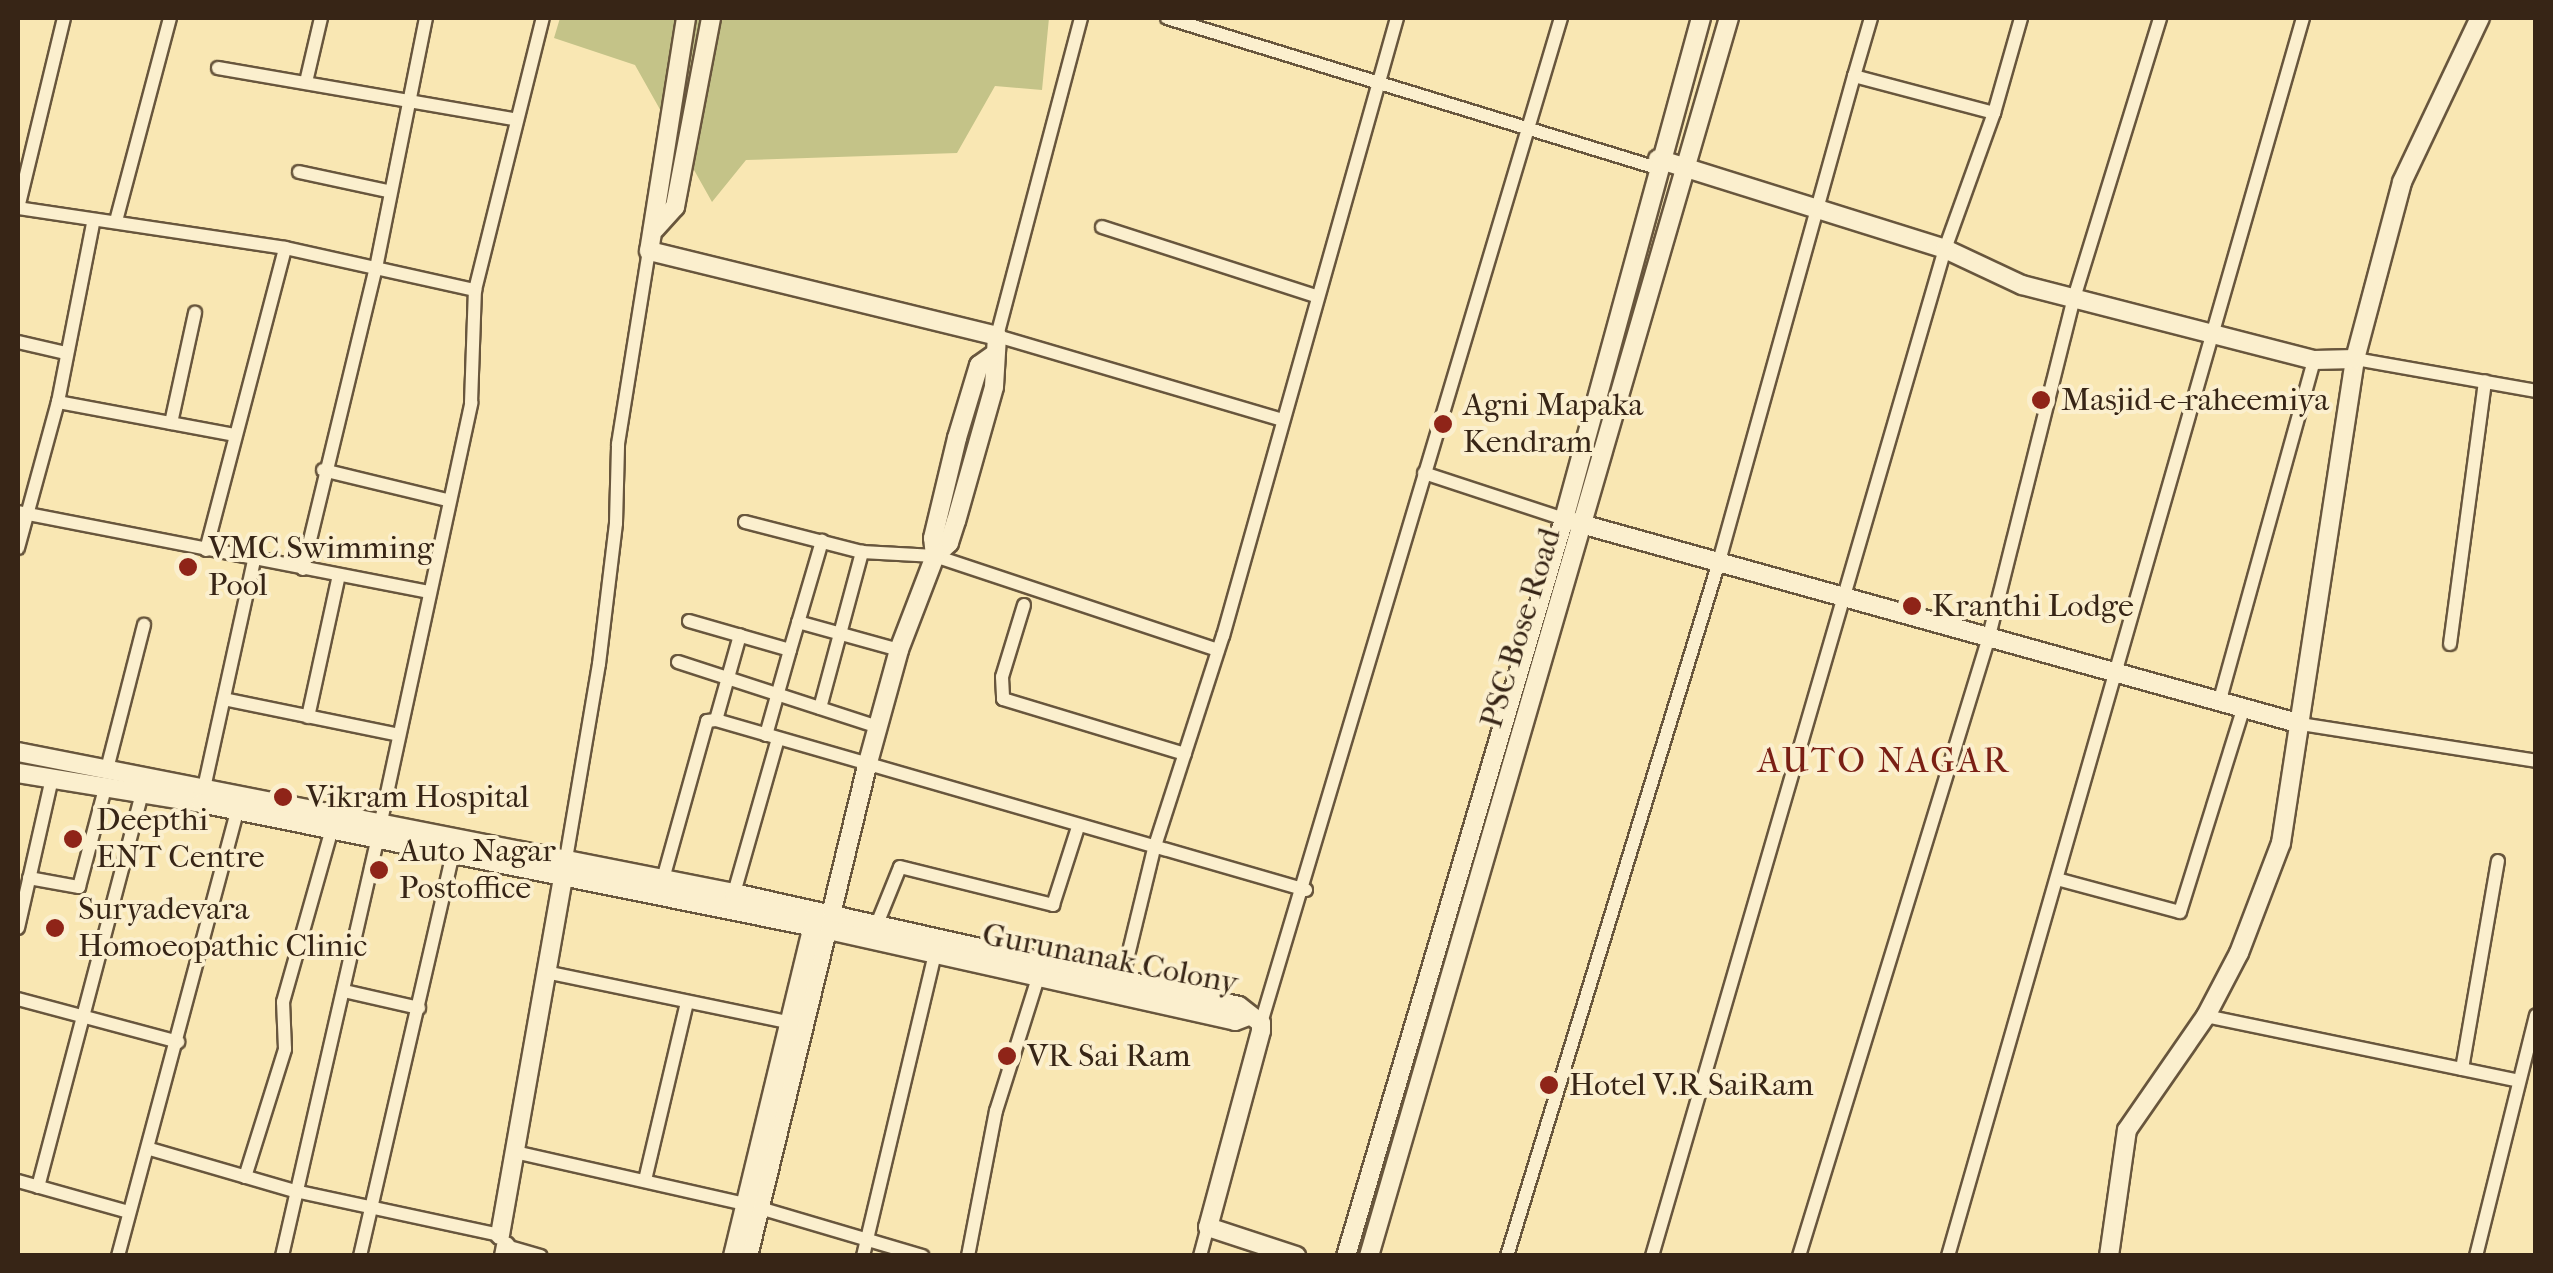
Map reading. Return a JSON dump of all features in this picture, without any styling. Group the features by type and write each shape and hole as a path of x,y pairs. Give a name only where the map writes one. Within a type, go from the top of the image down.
{"street":[{"path":"64,18 18,208 93,223 116,221 285,248 475,290"},
{"path":"116,221 170,18"},
{"path":"306,82 322,18"},
{"path":"303,569 323,470 376,268 406,100 426,18"},
{"path":"282,1256 344,991 384,843 396,734 471,403 475,290 514,120 543,18"},
{"path":"503,1246 599,664 616,523 618,444 686,18"},
{"path":"655,229 675,207 711,18"},
{"path":"748,1256 753,1207 788,1022 899,650 935,556 949,543 985,425 997,370 992,356 1082,18"},
{"path":"1167,18 1377,81 1527,132 1658,164 1686,166 1945,249 2022,285 2314,360 2355,359 2536,391"},
{"path":"1123,976 1154,849 1218,650 1397,18"},
{"path":"1200,1256 1254,1020 1306,890 1424,473 1561,18"},
{"name":"PSC Bose Road","path":"1346,1256 1564,519 1701,18"},
{"name":"PSC Bose Road","path":"1368,1256 1584,525 1654,260 1729,18"},
{"path":"1508,1256 1718,566 1871,18"},
{"path":"1652,1256 1846,600 1945,249 1994,113 2021,18"},
{"path":"1800,1256 1988,640 2074,298 2160,18"},
{"path":"1948,1256 2116,675 2209,333 2303,18"},
{"path":"2108,1256 2127,1130 2206,1016 2276,859 2355,359 2402,182 2480,18"},
{"path":"218,68 514,120"},
{"path":"1854,76 1994,113"},
{"path":"299,172 388,191"},
{"path":"18,548 21,513 58,402 93,223"},
{"path":"1102,227 1316,296"},
{"path":"206,550 285,248"},
{"path":"649,251 997,336 1282,420"},
{"path":"172,423 196,314"},
{"path":"18,342 66,352"},
{"path":"2218,703 2314,360"},
{"path":"2450,644 2485,381"},
{"path":"58,402 236,435"},
{"path":"323,470 448,500"},
{"path":"1424,473 1718,566 2243,710 2300,724 2536,762"},
{"path":"21,513 426,591"},
{"path":"746,522 862,552 935,556 1218,650"},
{"path":"734,894 772,737 777,694 822,541"},
{"path":"820,708 862,552"},
{"path":"204,788 254,560"},
{"path":"308,716 339,576"},
{"path":"1024,605 1002,677 1003,699 1185,754"},
{"path":"689,621 790,650"},
{"path":"798,622 899,650"},
{"path":"29,878 79,887 144,625"},
{"path":"716,720 740,635"},
{"path":"678,662 878,727"},
{"path":"224,699 396,734"},
{"path":"2056,880 2180,912 2243,710"},
{"path":"663,879 707,721 716,720 1306,890"},
{"name":"Gurunanak Colony","path":"18,752 106,777 142,792 238,813 452,859 663,879 734,894 935,954 1235,1022 1254,1020"},
{"name":"Gurunanak Colony","path":"18,773 52,778 106,777 204,788 388,822 565,869 820,920 878,924 1123,976 1239,1006 1254,1020"},
{"path":"18,928 52,778"},
{"path":"38,1187 142,792"},
{"path":"118,1256 128,1212 150,1150 238,813"},
{"path":"878,924 900,867 1053,906 1078,827"},
{"path":"244,1177 285,1049 283,1002 331,832"},
{"path":"360,1256 452,859"},
{"path":"2462,1069 2498,862"},
{"path":"733,1256 753,1207 820,920"},
{"path":"864,1249 935,954"},
{"path":"546,972 788,1022"},
{"path":"968,1256 996,1111 1038,978"},
{"path":"344,991 418,1008"},
{"path":"18,999 178,1042"},
{"path":"645,1180 687,1002"},
{"path":"2206,1016 2514,1080"},
{"path":"2476,1256 2514,1080 2536,1016"},
{"path":"150,1150 540,1256"},
{"path":"519,1152 753,1207 864,1249 923,1256"},
{"path":"18,1180 128,1212"},
{"path":"1208,1227 1296,1256"}],"shaded area":[{"path":"560,18 1049,18 1042,90 995,86 957,153 746,160 712,202 635,65 554,38"}],"place":[{"name":"Masjid-e-raheemiya","path":"2041,400"},
{"name":"Agni Mapaka Kendram","path":"1443,424"},
{"name":"VMC Swimming Pool","path":"188,567"},
{"name":"Kranthi Lodge","path":"1912,606"},
{"name":"Vikram Hospital","path":"283,797"},
{"name":"Deepthi ENT Centre","path":"73,839"},
{"name":"Auto Nagar Postoffice","path":"379,870"},
{"name":"Suryadevara Homoeopathic Clinic","path":"55,928"},
{"name":"VR Sai Ram","path":"1007,1056"},
{"name":"Hotel V.R SaiRam","path":"1549,1085"}],"district":[{"name":"AUTO NAGAR","path":"1884,761"}]}
